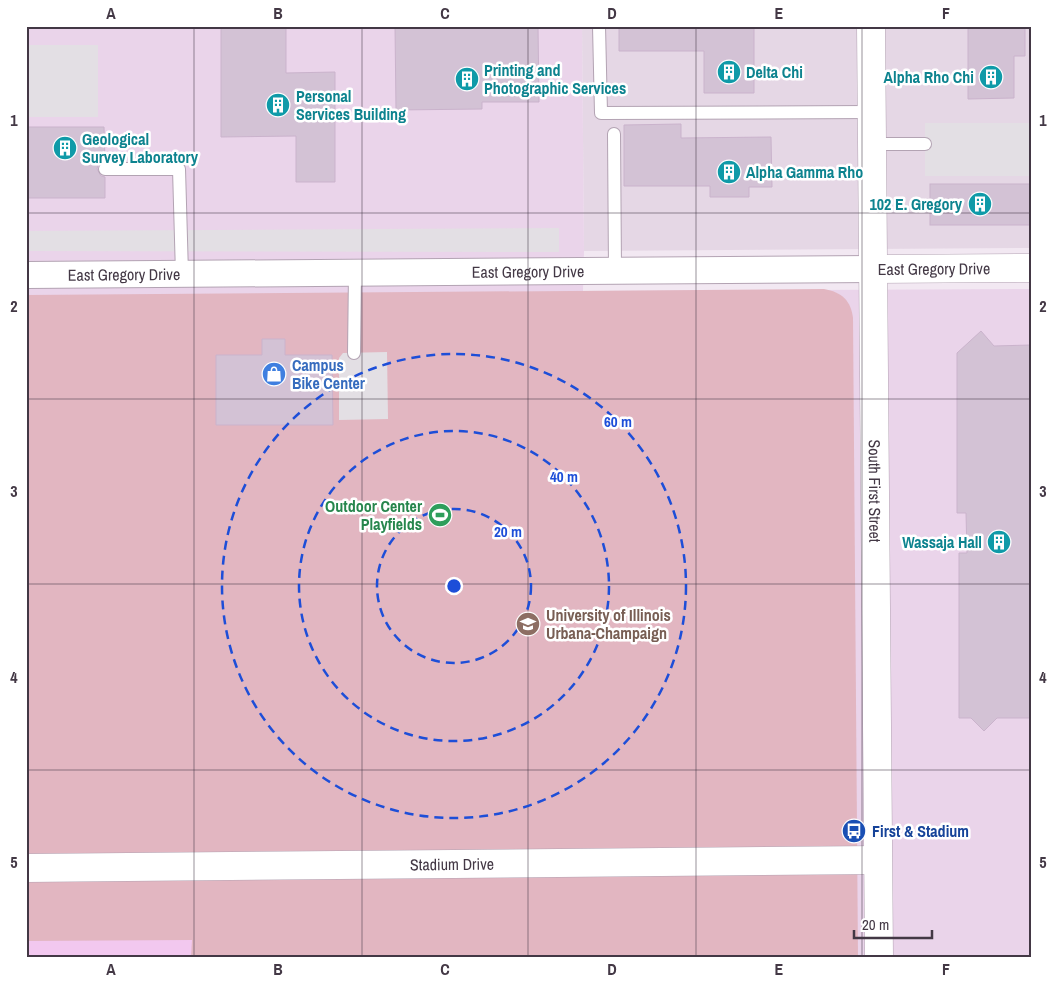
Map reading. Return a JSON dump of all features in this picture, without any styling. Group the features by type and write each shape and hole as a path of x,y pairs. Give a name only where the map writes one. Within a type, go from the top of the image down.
{"street":[{"name":"South First Street","path":"871,26 878,957"},
{"name":"East Gregory Drive","path":"26,275 1031,268"},
{"name":"Stadium Drive","path":"26,868 877,860"}],"lane":[{"path":"600,26 601,113 872,112"},
{"path":"614,134 615,270"},
{"path":"872,144 926,144"},
{"path":"105,168 179,169 182,274"},
{"path":"354,353 355,273"}],"shaded area":[{"name":"Outdoor Center Playfields","path":"26,26 582,26 583,291 1031,289 1031,957 26,957"},
{"path":"582,26 1031,26 1031,248 584,251"},
{"path":"26,45 98,45 98,117 26,117"},
{"path":"925,123 1031,123 1031,176 925,176"},
{"path":"559,228 559,252 26,251 26,231"},
{"name":"Outdoor Center Playfields","path":"824,289 836,292 848,302 853,318 858,957 26,957 26,295"},
{"path":"387,352 388,419 339,420 339,358 343,353"}],"sand":[{"path":"192,940 191,957 26,957 26,941"}],"building":[{"name":"Personal Services Building","path":"221,26 286,26 286,73 335,72 335,182 296,182 296,136 221,137"},
{"name":"Printing and Photographic Services","path":"395,26 538,26 539,102 482,102 482,109 396,110"},
{"name":"Delta Chi","path":"619,26 754,26 754,93 704,93 704,51 619,51"},
{"name":"Alpha Rho Chi","path":"968,26 1025,27 1025,56 1014,56 1014,98 968,99"},
{"name":"Alpha Gamma Rho","path":"681,124 681,138 771,137 772,187 749,187 749,197 710,197 710,186 624,186 624,125"},
{"name":"Geological Survey Laboratory","path":"26,127 104,127 105,161 98,165 97,169 101,176 105,177 105,198 26,198"},
{"name":"102 E. Gregory","path":"930,184 1031,184 1031,225 930,225"},
{"name":"Wassaja Hall","path":"981,331 994,346 1031,345 1031,718 997,718 984,731 971,718 959,718 959,553 967,553 966,513 957,513 957,353"},
{"name":"Campus Bike Center","path":"262,339 285,339 285,355 332,355 333,425 216,425 216,355 262,355"}],"place":[{"name":"Delta Chi","path":"729,72"},
{"name":"Alpha Rho Chi","path":"991,77"},
{"name":"Printing and Photographic Services","path":"467,79"},
{"name":"Personal Services Building","path":"278,105"},
{"name":"Geological Survey Laboratory","path":"65,148"},
{"name":"Alpha Gamma Rho","path":"729,172"},
{"name":"102 E. Gregory","path":"980,204"},
{"name":"Campus Bike Center","path":"274,374"},
{"name":"Outdoor Center Playfields","path":"440,515"},
{"name":"Wassaja Hall","path":"999,542"},
{"name":"University of Illinois Urbana-Champaign","path":"528,624"},
{"name":"First & Stadium","path":"854,831"}]}
